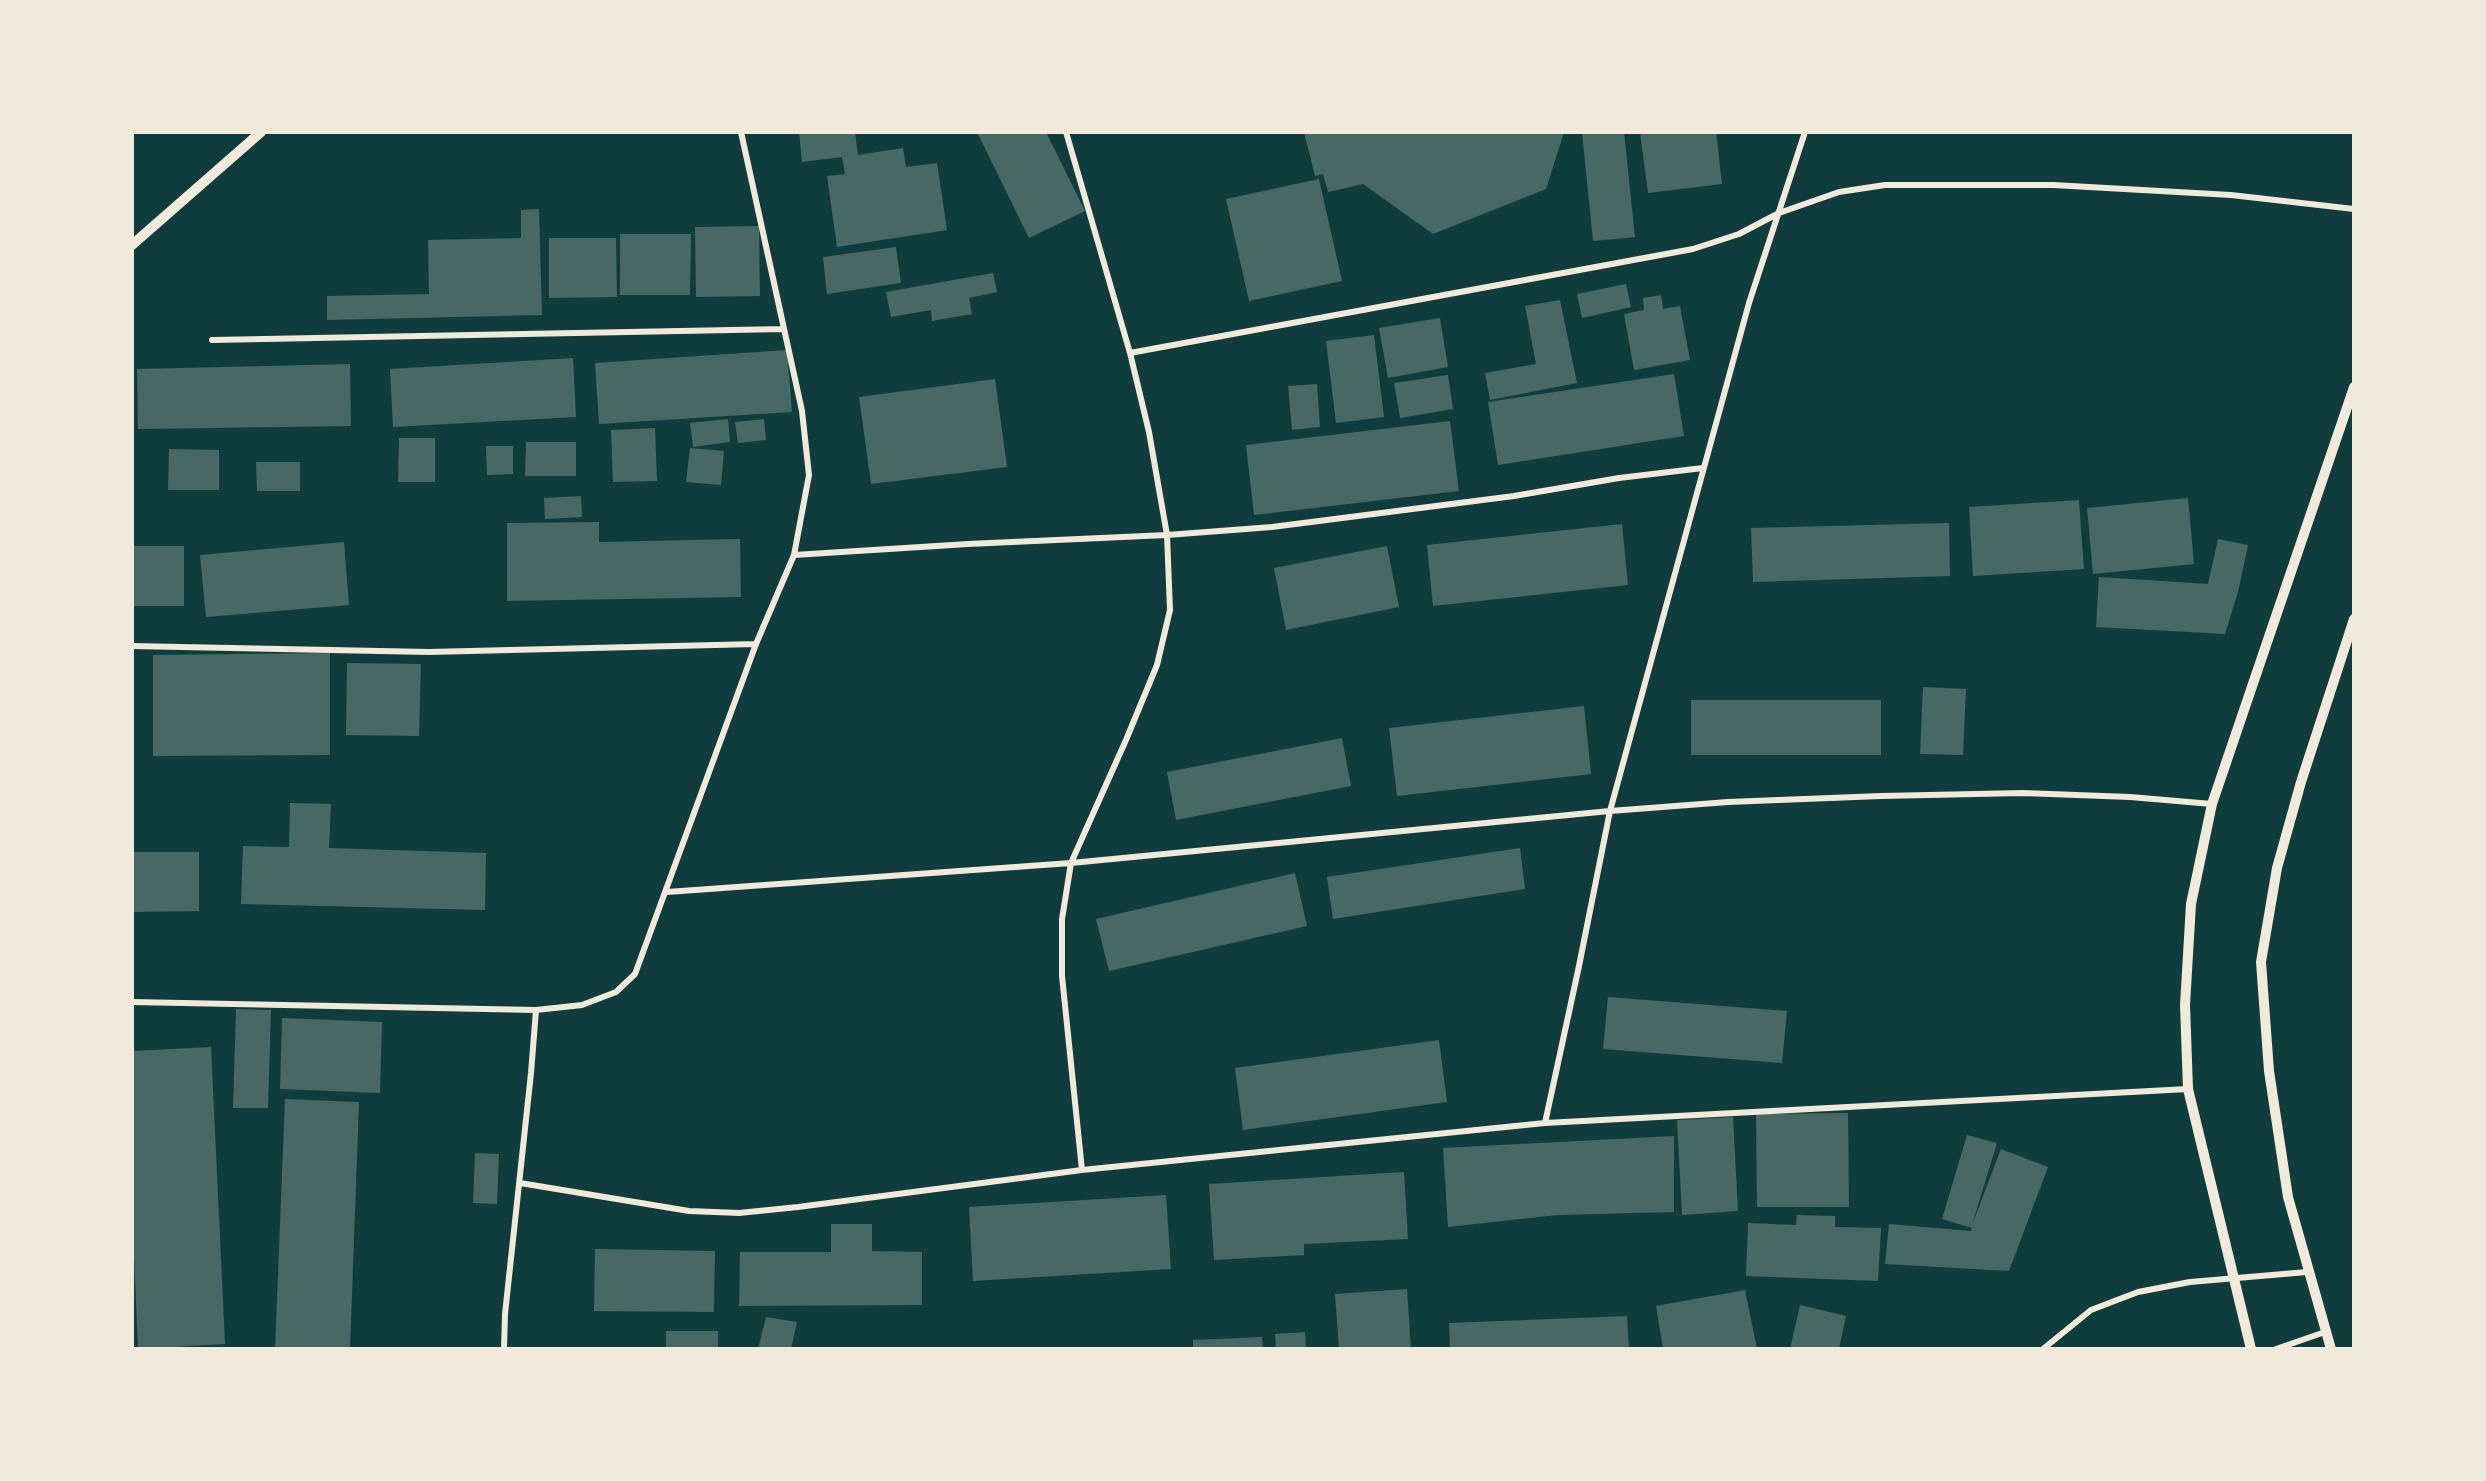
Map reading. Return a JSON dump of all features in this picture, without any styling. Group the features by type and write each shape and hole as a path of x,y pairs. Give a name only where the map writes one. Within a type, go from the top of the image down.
{"street":[{"path":"132,245 261,132"},
{"path":"132,1002 536,1010 582,1005 616,992 635,974 756,644 794,555 809,475 801,411 741,132"},
{"path":"1066,132 1130,352 1149,432 1167,535 1170,610 1157,665 1071,862 1062,919 1062,976 1082,1170"},
{"path":"1545,1123 1610,811 1749,303 1805,132"},
{"path":"1130,352 1693,249 1739,234 1779,213 1839,192 1886,185 2053,185 2231,195 2354,209"},
{"path":"212,340 784,329"},
{"path":"2251,1349 2188,1089 2184,1005 2191,904 2212,804 2354,387"},
{"path":"794,555 1167,535 1272,527 1514,496 1619,478 1703,468"},
{"path":"2331,1349 2307,1272 2288,1197 2269,1071 2261,962 2277,868 2301,782 2354,619"},
{"path":"132,646 429,652 756,644"},
{"path":"666,892 1071,862 1728,802 1881,796 2023,794 2130,797 2212,804"},
{"path":"504,1349 505,1314 536,1010"},
{"path":"520,1183 689,1211 739,1213 798,1208 1082,1170 1545,1123 2188,1089"},
{"path":"2043,1349 2091,1310 2138,1292 2190,1282 2307,1272"},
{"path":"2276,1349 2325,1332"}],"building":[{"path":"799,132 855,132 858,155 903,148 906,167 937,163 947,230 837,247 827,176 845,174 842,157 802,162"},
{"path":"977,132 1046,132 1085,211 1029,238"},
{"path":"1304,132 1564,132 1546,189 1433,234 1363,184 1328,192 1323,174 1315,176"},
{"path":"1582,132 1624,132 1635,237 1593,241"},
{"path":"1640,132 1716,132 1722,184 1648,193"},
{"path":"1319,179 1342,281 1249,301 1226,199"},
{"path":"539,209 542,315 327,320 327,296 429,294 428,240 521,238 521,210"},
{"path":"759,226 760,296 696,297 695,227"},
{"path":"620,234 691,234 690,295 620,295"},
{"path":"549,238 616,238 617,297 549,298"},
{"path":"896,247 901,283 827,294 823,257"},
{"path":"993,273 997,292 969,298 972,314 932,321 931,310 891,317 886,292"},
{"path":"1626,284 1631,307 1582,318 1577,294"},
{"path":"1661,295 1663,309 1680,306 1690,360 1634,370 1624,314 1644,310 1643,298"},
{"path":"1560,300 1577,383 1490,400 1485,373 1536,364 1525,306"},
{"path":"1440,318 1448,367 1388,378 1379,328"},
{"path":"1374,335 1384,417 1336,423 1326,341"},
{"path":"787,350 792,412 599,424 595,363"},
{"path":"573,358 576,417 393,427 390,369"},
{"path":"350,364 351,426 138,429 137,369"},
{"path":"1674,374 1684,436 1498,465 1488,402"},
{"path":"1448,375 1453,409 1400,418 1394,383"},
{"path":"995,379 1007,467 871,484 859,397"},
{"path":"1317,384 1320,427 1292,430 1288,386"},
{"path":"728,419 730,442 693,447 690,423"},
{"path":"764,419 766,440 738,443 735,422"},
{"path":"1450,421 1459,491 1254,515 1246,445"},
{"path":"655,428 657,481 613,482 611,430"},
{"path":"399,438 435,438 435,482 398,482"},
{"path":"526,442 576,442 576,476 525,476"},
{"path":"486,446 513,446 513,474 487,475"},
{"path":"690,448 724,451 721,485 686,482"},
{"path":"169,449 219,450 219,490 168,490"},
{"path":"256,462 300,462 300,491 257,491"},
{"path":"581,496 582,517 545,519 544,498"},
{"path":"2188,498 2194,564 2093,574 2087,508"},
{"path":"2079,500 2084,569 1973,576 1969,507"},
{"path":"599,522 599,542 740,539 741,597 507,601 507,523"},
{"path":"1949,523 1950,576 1753,582 1751,528"},
{"path":"1622,524 1628,585 1433,606 1427,545"},
{"path":"2218,539 2248,545 2238,592 2225,634 2096,627 2099,577 2208,584"},
{"path":"344,542 349,605 206,617 200,555"},
{"path":"132,546 184,546 184,606 132,606"},
{"path":"1387,546 1399,607 1286,630 1274,568"},
{"path":"330,653 330,755 153,756 153,655"},
{"path":"347,663 421,664 419,736 346,735"},
{"path":"1923,687 1966,689 1963,755 1920,754"},
{"path":"1691,700 1881,700 1881,755 1691,755"},
{"path":"1584,706 1591,774 1397,796 1389,728"},
{"path":"1342,738 1351,786 1176,820 1167,772"},
{"path":"290,803 331,804 329,848 486,853 485,910 241,904 243,846 289,847"},
{"path":"1520,848 1525,889 1333,919 1327,877"},
{"path":"132,852 199,852 199,911 132,912"},
{"path":"1295,873 1307,926 1109,971 1096,919"},
{"path":"1608,997 1787,1011 1782,1063 1603,1049"},
{"path":"236,1009 271,1010 268,1108 233,1108"},
{"path":"282,1018 382,1022 380,1093 280,1089"},
{"path":"1439,1040 1447,1102 1243,1130 1235,1068"},
{"path":"211,1047 225,1344 138,1349 132,1208 132,1051"},
{"path":"285,1099 359,1102 350,1349 275,1349"},
{"path":"1848,1113 1849,1207 1757,1207 1756,1114"},
{"path":"1733,1117 1738,1211 1682,1215 1677,1120"},
{"path":"1967,1135 1997,1143 1972,1225 2001,1149 2048,1167 2009,1271 1885,1264 1889,1224 1971,1231 1972,1228 1942,1219"},
{"path":"1674,1136 1674,1212 1557,1215 1448,1227 1443,1148"},
{"path":"475,1153 499,1154 497,1204 473,1203"},
{"path":"1404,1172 1408,1239 1304,1244 1304,1255 1214,1260 1209,1184"},
{"path":"1166,1195 1171,1269 973,1281 969,1207"},
{"path":"1797,1215 1835,1216 1835,1227 1881,1228 1878,1281 1746,1276 1748,1223 1796,1225"},
{"path":"831,1224 872,1224 872,1251 922,1252 922,1305 739,1306 740,1252 831,1252"},
{"path":"595,1249 715,1251 714,1312 594,1311"},
{"path":"1407,1289 1411,1349 1339,1349 1335,1294"},
{"path":"1745,1290 1757,1349 1663,1349 1656,1306"},
{"path":"1800,1305 1846,1316 1839,1349 1790,1349"},
{"path":"1627,1316 1629,1349 1450,1349 1449,1323"},
{"path":"766,1317 797,1322 791,1349 758,1349"},
{"path":"666,1331 718,1331 718,1349 666,1349"},
{"path":"1305,1332 1306,1349 1276,1349 1275,1334"},
{"path":"1262,1337 1263,1349 1193,1349 1193,1340"}]}
